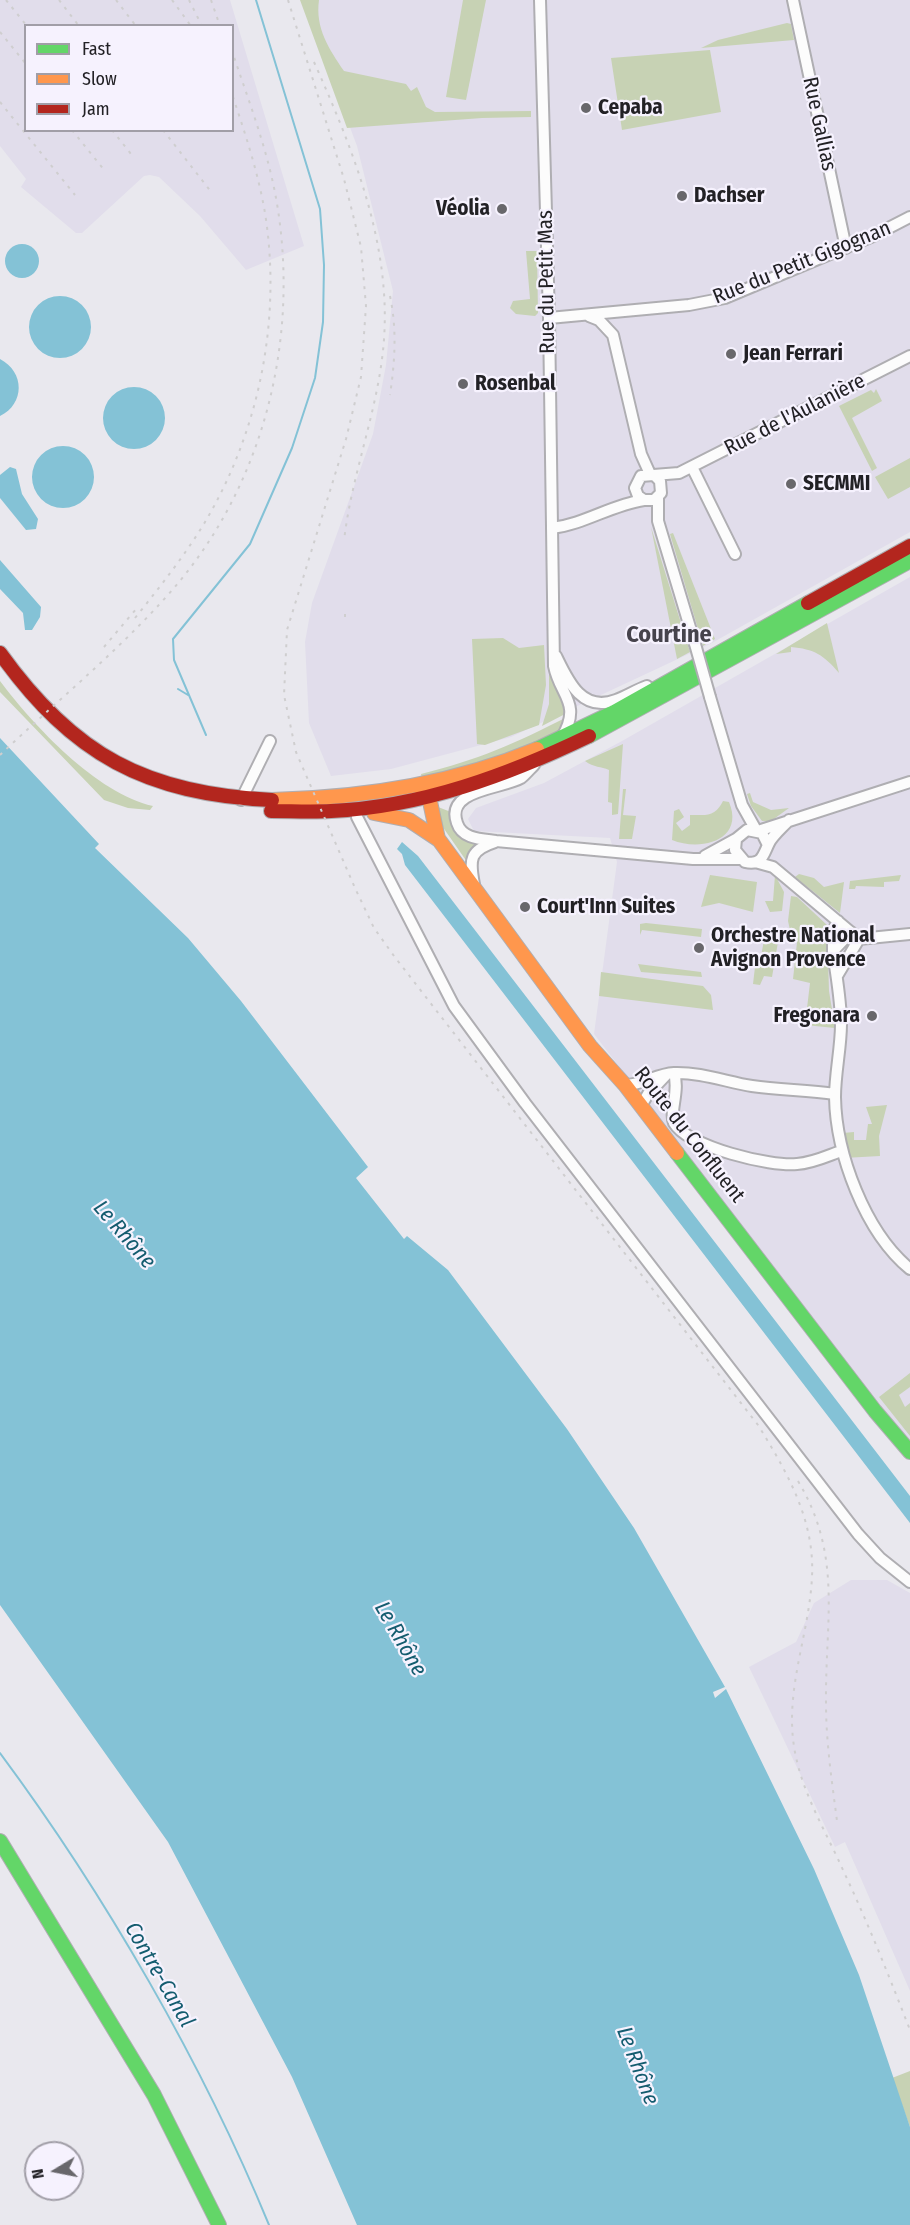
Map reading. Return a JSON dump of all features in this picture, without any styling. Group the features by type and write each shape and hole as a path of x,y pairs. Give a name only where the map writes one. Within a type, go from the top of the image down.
{"main road":[{"path":"425,797 435,788 474,778 501,763 562,737 673,679 910,546"},
{"path":"352,814 476,785 537,763 657,702 910,561"},
{"path":"0,653 43,707 88,747 164,784 241,800 295,801 408,787 449,779 501,763"},
{"path":"0,668 29,705 70,745 116,774 142,785 193,801 247,810 404,818 427,830 439,840"},
{"path":"408,787 425,797 439,840"},
{"path":"425,797 427,830"},
{"name":"Route du Confluent","path":"439,840 590,1046 625,1085 874,1411 910,1452"},
{"path":"0,1841 83,1974 159,2105 219,2225"},
{"path":"0,1857 83,1974"}],"street":[{"name":"Rue du Petit Mas","path":"540,0 555,653 557,679 567,694 571,708 570,723 562,737"},
{"name":"Rue Gallias","path":"793,0 846,248"},
{"name":"Rue du Petit Gigognan","path":"549,318 589,316 717,300 846,248 910,217"},
{"path":"625,312 619,319 614,335 641,454 652,475 660,481 658,521"},
{"path":"589,316 599,320 614,335"},
{"name":"Rue de l'Aulanière","path":"652,475 679,473 910,356"},
{"path":"692,467 735,554"},
{"name":"Rue de l'Aulanière","path":"660,493 679,473"},
{"path":"620,505 635,488 641,476 652,475"},
{"path":"635,488 638,496 658,521 742,805 757,831 765,837 773,867"},
{"path":"552,528 594,517 620,505 644,501 660,493"},
{"path":"555,653 568,682 581,697 591,702 615,701 643,688 673,679"},
{"path":"241,800 270,741"},
{"path":"537,763 520,778 471,794 459,803 455,816 459,829 468,836 496,841 702,858 741,859 755,862 773,867 855,935"},
{"path":"702,858 747,830 757,831 910,782"},
{"path":"741,859 735,850 742,805"},
{"path":"352,814 454,1006 533,1113 858,1534 880,1558 910,1582"},
{"path":"755,862 789,820"},
{"path":"474,888 471,863 474,854 480,847 496,841"},
{"path":"838,921 833,931 841,1025 835,1094 842,1151 857,1191 885,1243 910,1269"},
{"path":"833,951 855,935 910,934"},
{"path":"837,976 855,935"},
{"path":"641,1106 648,1094 670,1074"},
{"path":"670,1074 678,1090 672,1112 674,1123 698,1143 740,1156 794,1165 842,1151"},
{"path":"625,1085 640,1084 654,1077 670,1074 774,1089 797,1088 835,1094"}],"shaded area":[{"path":"0,0 230,0 304,246 246,270 200,216 159,177 150,175 144,176 82,233 76,233 21,187 26,179 0,146"},
{"path":"302,0 910,0 910,532 710,644 511,737 391,769 331,776 309,723 305,642 312,603 373,434 386,365 393,291 357,146"},
{"path":"910,577 910,1443 594,1034 617,862 610,838 474,831 468,819 476,808 544,783"},
{"path":"851,1580 887,1580 910,1593 910,1991 845,1842 835,1847 749,1667 796,1642 814,1603"}],"green space":[{"path":"300,0 319,0 319,20 324,38 344,71 406,84 411,91 417,87 426,107 435,112 531,111 531,117 482,118 347,128"},
{"path":"463,0 486,0 466,100 446,97"},
{"path":"787,23 791,24 794,40 701,48 718,40"},
{"path":"710,50 721,112 622,130 611,58"},
{"path":"526,251 537,251 538,313 535,316 516,314 510,308 513,301 530,299"},
{"path":"876,389 882,401 852,418 877,468 872,471 839,406 871,390 874,393"},
{"path":"910,458 910,487 888,499 875,477"},
{"path":"651,527 690,652 677,659"},
{"path":"673,533 715,639 703,646 670,534"},
{"path":"827,623 839,673 823,657 806,649 791,647 791,652 776,654"},
{"path":"503,638 519,648 544,645 546,685 539,725 485,745 477,744 472,639"},
{"path":"549,668 565,701 567,713 542,726 549,704"},
{"path":"0,681 30,718 68,756 110,787 131,799 153,806 150,810 128,808 104,800 0,692"},
{"path":"567,717 568,719 556,734 515,752 422,779 421,774 496,750"},
{"path":"623,744 618,814 612,815 612,803 608,802 609,770 585,761"},
{"path":"623,789 626,789 623,815 636,816 632,839 619,839"},
{"path":"750,793 753,802 771,810 789,808 771,821 762,821 751,806 747,794"},
{"path":"723,801 729,802 732,815 731,826 726,834 707,843 683,843 672,840 674,811 679,809 684,817 676,823 682,831 690,825 690,815 706,815 714,812"},
{"path":"438,807 451,812 455,830 481,841 469,859 465,859 440,823"},
{"path":"799,874 814,878 824,887 844,882 840,913 795,877"},
{"path":"710,875 757,882 753,912 719,903 701,907"},
{"path":"775,875 784,892 782,911 770,912 765,901 773,901"},
{"path":"901,875 899,881 884,882 884,887 856,886 855,889 849,889 850,881"},
{"path":"791,896 797,897 827,925 829,991 835,1028 805,1025 810,983 793,979 798,933 790,930 788,921"},
{"path":"640,924 702,929 701,937 642,930 640,935"},
{"path":"764,940 778,942 772,977 764,976 760,985 753,984 755,967 759,967"},
{"path":"638,964 701,972 702,977 641,972"},
{"path":"601,972 703,986 711,995 713,1010 599,996"},
{"path":"887,1105 879,1136 880,1156 844,1158 843,1133 854,1132 854,1140 866,1140 868,1124 872,1124 866,1107"},
{"path":"910,1373 910,1387 899,1395 905,1407 910,1403 910,1436 879,1397"},
{"path":"910,2071 910,2127 892,2078"}],"water":[{"path":"22,244 34,249 39,261 34,273 22,278 10,273 5,261 10,249"},
{"path":"60,296 82,305 91,327 82,349 60,358 38,349 29,327 38,305"},
{"path":"0,359 14,372 19,388 14,404 0,416"},
{"path":"134,387 156,396 165,418 156,440 134,449 112,440 103,418 112,396"},
{"path":"63,446 85,455 94,477 85,499 63,508 41,499 32,477 41,455"},
{"path":"10,467 16,469 22,494 38,519 36,529 26,530 0,498 0,475"},
{"path":"0,560 41,607 40,617 32,630 25,630 23,613 0,589"},
{"name":"Le Rhône","path":"0,738 99,844 95,848 188,938 241,1001 368,1167 356,1178 404,1239 407,1236 448,1270 567,1429 634,1528 725,1687 713,1692 715,1698 726,1689 814,1869 859,1975 910,2127 910,2225 357,2225 292,2077 168,1842 0,1605"},
{"path":"402,842 418,856 910,1496 910,1523 405,865 402,854 397,849"}],"waterway":[{"path":"206,735 174,660 173,639 250,544 292,448 315,378 323,322 324,265 320,209 256,0"},
{"path":"178,689 188,695"},
{"name":"Contre-Canal","path":"0,1753 77,1863 149,1981 214,2103 269,2225"}],"railway":[{"path":"6,0 25,24"},
{"path":"59,0 77,24"},
{"path":"116,0 134,24"},
{"path":"172,0 190,24"},
{"path":"189,0 201,24"},
{"path":"211,0 219,24"},
{"path":"288,0 344,179 361,247 366,306 361,377 346,439 287,630 284,695 296,752 374,928 758,1425 789,1479 804,1516 812,1556 810,1600 792,1711 796,1757 810,1800 861,1910 910,2030"},
{"path":"0,32 24,62"},
{"path":"0,755 116,649 179,582 209,541 235,496 255,449 270,400 279,350 283,300 282,249 276,198 268,161 234,57"},
{"path":"314,62 344,133 369,206 383,282 385,320 382,359 344,541"},
{"path":"135,618 202,527 222,491 238,454 261,375 268,335 270,253 259,183 234,100"},
{"path":"0,102 24,132"},
{"path":"24,132 75,195"},
{"path":"74,132 105,171"},
{"path":"114,132 131,154"},
{"path":"165,132 212,193"},
{"path":"390,296 394,321 390,395"},
{"path":"104,647 137,608"},
{"path":"345,614 345,621"},
{"path":"798,1481 812,1509 821,1536 826,1563 829,1616 826,1718 837,1821"}],"traffic: fast":[{"path":"589,736 910,561"},
{"path":"537,749 614,712 808,603"},
{"path":"677,1153 875,1411 910,1452"},
{"path":"0,1841 154,2095 219,2225"}],"traffic: slow":[{"path":"272,800 340,796 407,787 473,771 537,749"},
{"path":"422,791 429,797 438,839"},
{"path":"374,813 409,820 439,840 590,1046 625,1085 677,1153"}],"traffic: jam":[{"path":"808,603 910,546"},
{"path":"0,653 27,688 56,718 85,743 116,762 150,778 187,789 227,796 272,800"},
{"path":"271,811 365,808 431,796 496,776 589,736"}],"place":[{"name":"Cepaba","path":"586,108"},
{"name":"Dachser","path":"682,196"},
{"name":"Véolia","path":"502,209"},
{"name":"Jean Ferrari","path":"731,354"},
{"name":"Rosenbal","path":"463,384"},
{"name":"SECMMI","path":"791,484"},
{"name":"Court'Inn Suites","path":"525,907"},
{"name":"Orchestre National Avignon Provence","path":"699,948"},
{"name":"Fregonara","path":"872,1016"}],"district":[{"name":"Courtine","path":"669,635"}]}
